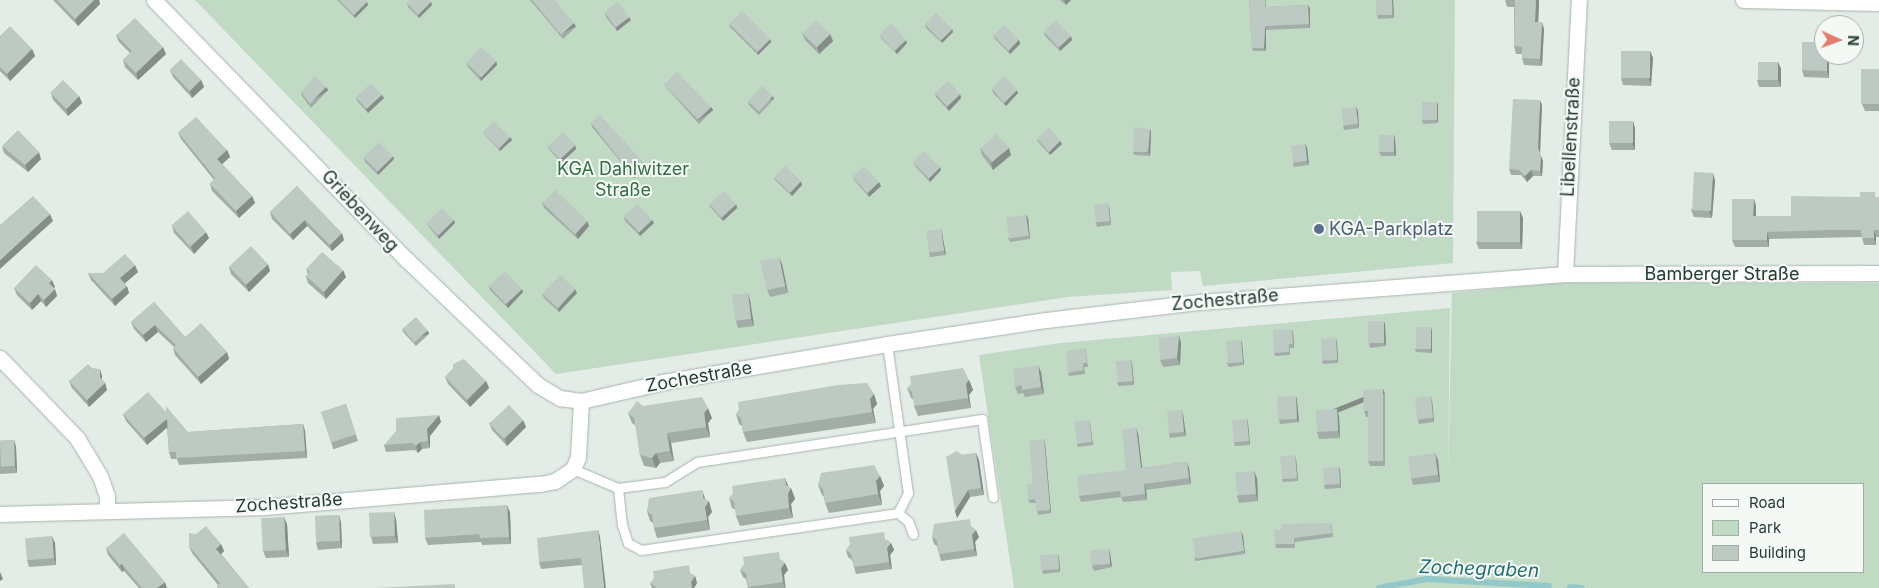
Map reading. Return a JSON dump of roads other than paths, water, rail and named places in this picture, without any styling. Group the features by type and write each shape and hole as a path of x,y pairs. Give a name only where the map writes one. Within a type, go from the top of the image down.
{"street":[{"name":"Griebenweg","path":"154,0 406,259 538,385 560,398 581,401"},
{"name":"Libellenstraße","path":"1565,274 1579,0"},
{"path":"1743,0 1879,3"},
{"name":"Bamberger Straße","path":"1565,274 1879,273"},
{"name":"Zochestraße","path":"581,401 663,382 887,344 1046,320 1200,302 1565,274"},
{"path":"0,358 77,438 100,476 107,496 107,510"},
{"path":"573,469 578,457 581,401"},
{"name":"Zochestraße","path":"0,514 107,510 264,508 540,484 555,481 573,469"}],"lane":[{"path":"887,344 908,493 898,513"},
{"path":"573,469 618,488 665,482 697,462 899,430 982,419 992,498"},
{"path":"618,488 622,525 628,543 641,550 898,513 908,521 913,534"}],"waterway":[{"name":"Zochegraben","path":"1379,588 1427,579 1549,586"},
{"name":"Zochegraben","path":"1570,587 1582,588"}],"place":[{"name":"KGA-Parkplatz","path":"1319,229"}],"park label":[{"name":"KGA Dahlwitzer Straße","path":"623,180"}]}
